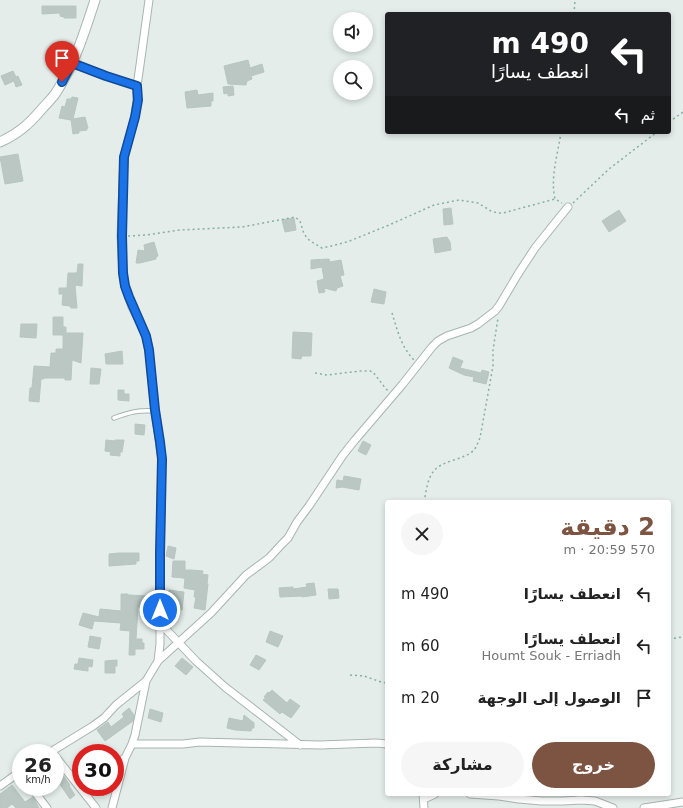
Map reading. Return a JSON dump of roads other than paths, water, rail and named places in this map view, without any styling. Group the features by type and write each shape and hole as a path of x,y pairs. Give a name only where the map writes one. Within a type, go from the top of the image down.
{"street":[{"path":"0,142 19,131 33,120 57,92 72,63 95,0"},
{"path":"149,0 137,86 138,100 124,157 122,236 123,273 125,286 132,307 146,336 149,350 162,459 160,644 158,661"},
{"path":"72,63 137,86"},
{"path":"112,808 125,758 132,744 146,681 158,661 211,613 246,575 269,558 288,538 297,522 343,455 432,347 446,336 471,328 478,324 495,311 535,248 568,207"},
{"path":"160,624 196,661 225,687 301,745"},
{"path":"64,745 104,718 116,705 146,681"},
{"path":"132,744 183,744 200,742 301,745 385,744"},
{"path":"64,767 72,776"},
{"path":"0,786 12,778"},
{"path":"37,796 46,808"},
{"path":"88,796 96,808"},
{"path":"424,796 424,808"},
{"path":"496,796 541,801 595,801 613,808"},
{"path":"644,808 683,802"}],"lane":[{"path":"114,418 126,413 140,410 155,410"}]}
